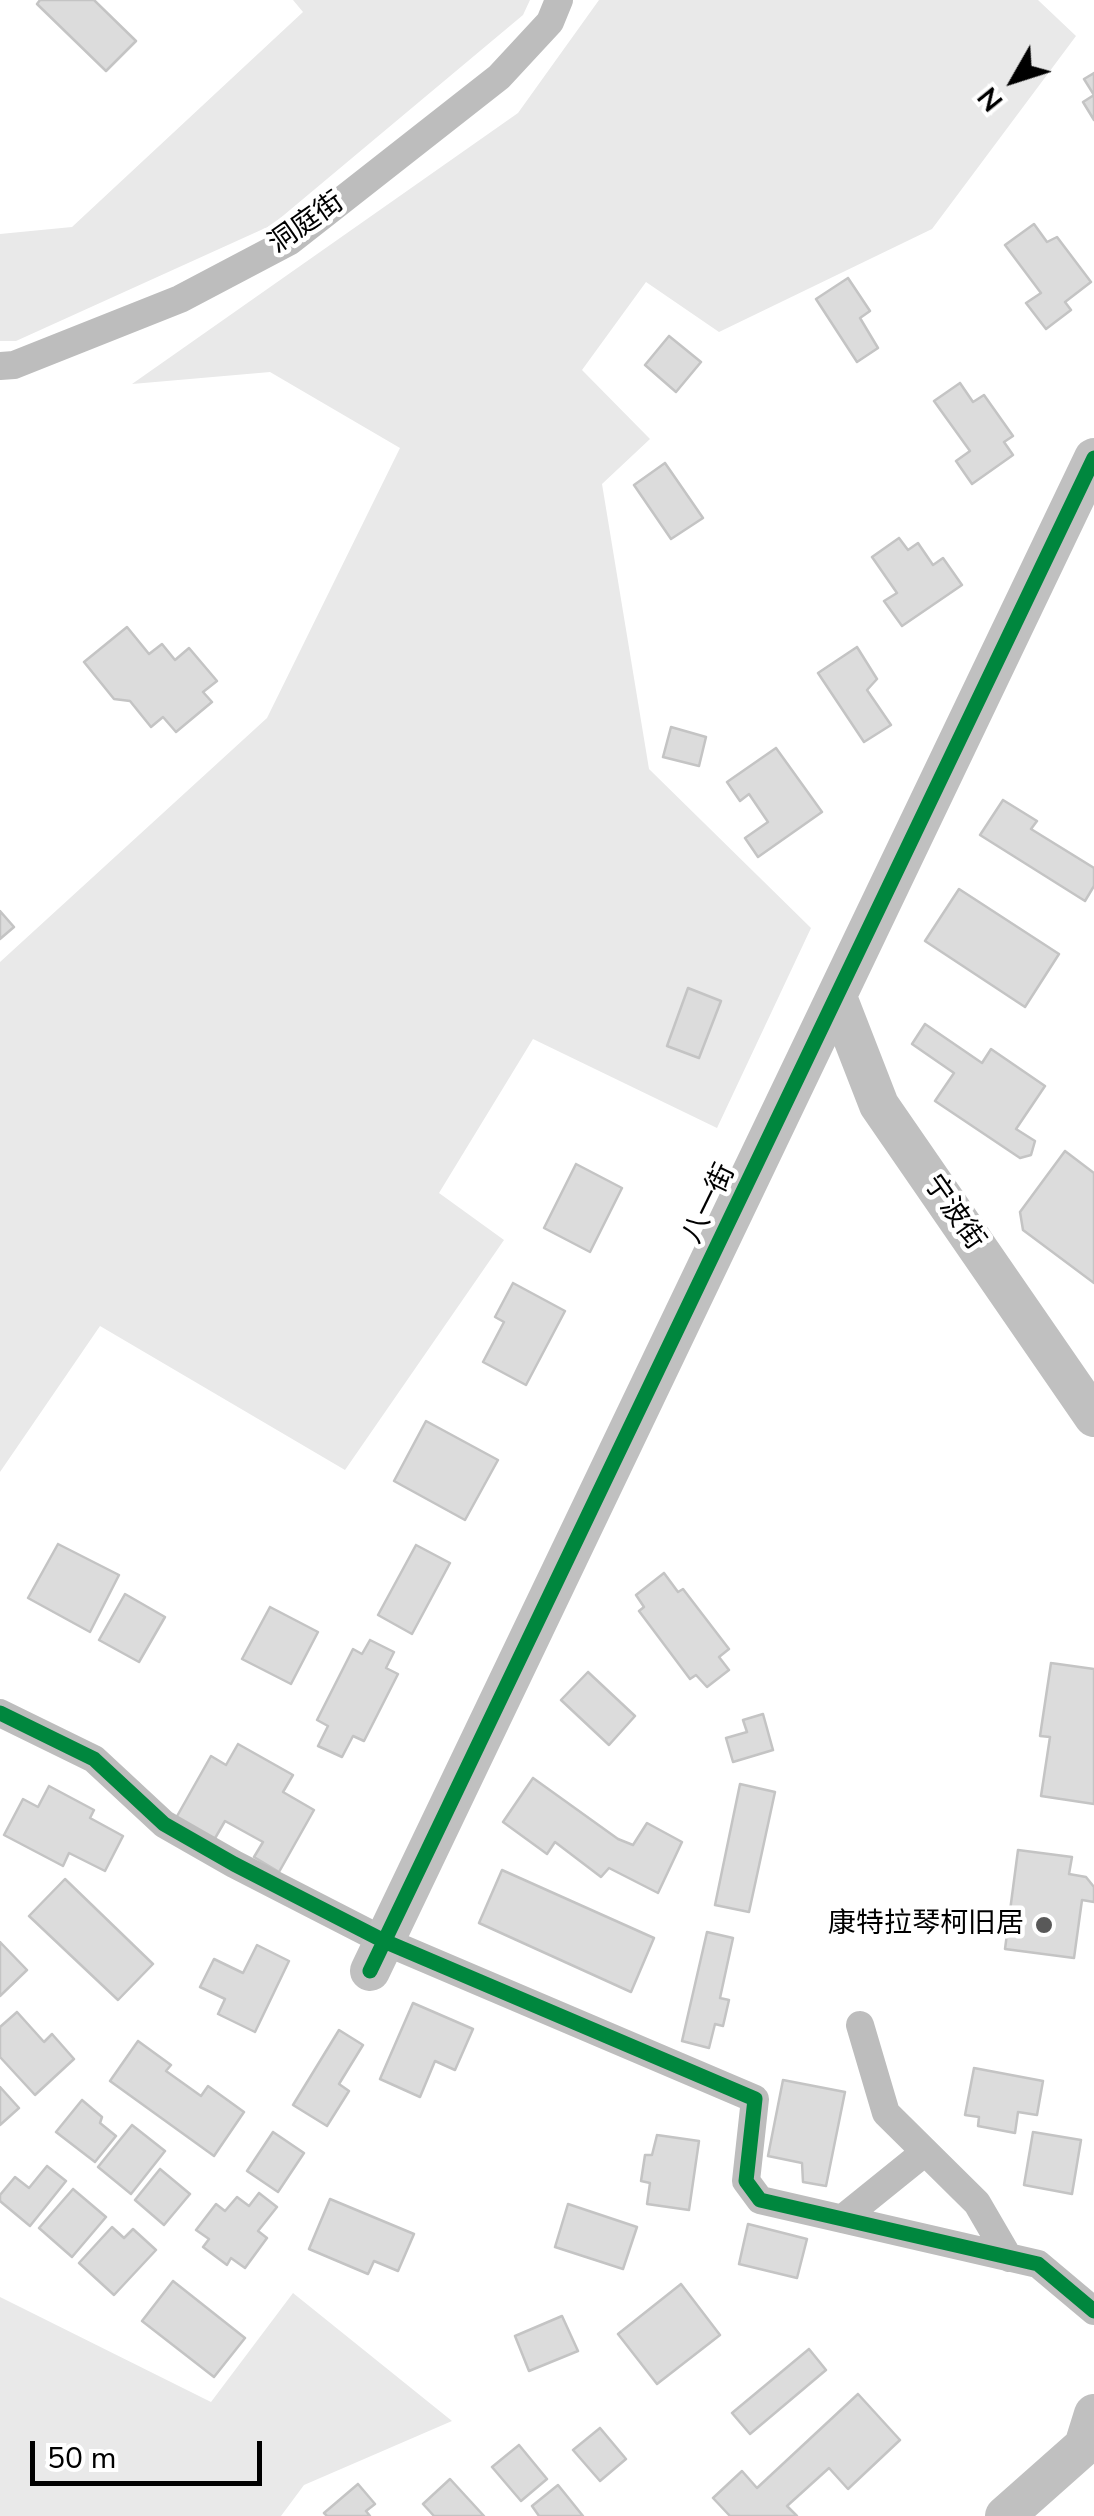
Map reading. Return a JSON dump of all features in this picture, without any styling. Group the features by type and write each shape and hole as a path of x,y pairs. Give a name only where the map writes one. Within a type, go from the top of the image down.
{"street":[{"name":"洞庭街","path":"0,366 14,365 180,299 290,241 499,77 550,22 559,0"},
{"name":"八一街","path":"377,1956 1094,458"},
{"name":"宁波街","path":"837,997 879,1105 1094,1417"},
{"path":"0,1713 94,1760 164,1824 377,1956 754,2099 746,2181 760,2200 1038,2264 1094,2311"},
{"path":"860,2025 886,2113 977,2203 1008,2258"},
{"path":"842,2219 926,2152"},
{"path":"1005,2516 1084,2446 1094,2414"}],"shaded area":[{"path":"293,0 530,0 523,15 272,225 16,341 0,341 0,234 72,227 303,12"},
{"path":"599,0 1038,0 1076,36 932,229 719,332 646,282 582,370 650,439 602,484 649,769 811,928 717,1128 533,1039 439,1193 504,1240 345,1470 100,1326 0,1472 0,962 267,718 400,448 270,372 132,384 518,113"},
{"path":"293,2293 452,2421 304,2485 281,2516 0,2516 0,2297 211,2402"}],"building":[{"path":"40,0 94,0 136,41 106,71 37,4"},
{"path":"1094,73 1094,95 1084,79"},
{"path":"1094,95 1094,120 1083,102"},
{"path":"1034,224 1047,242 1057,237 1091,282 1065,302 1071,310 1046,329 1026,303 1041,293 1005,245"},
{"path":"848,278 870,311 860,318 878,348 857,362 816,299"},
{"path":"669,336 701,362 676,392 645,365"},
{"path":"960,383 973,402 984,395 1013,436 1004,442 1013,455 972,484 956,461 970,451 934,401"},
{"path":"665,463 703,518 671,539 634,485"},
{"path":"899,538 908,550 918,543 933,565 943,558 962,585 902,626 884,601 897,593 872,557"},
{"path":"127,627 149,654 162,644 175,660 189,648 217,681 203,692 212,702 176,732 163,717 151,727 130,701 114,699 84,662"},
{"path":"857,647 877,679 867,690 891,725 864,742 818,673"},
{"path":"671,727 706,737 699,766 663,757"},
{"path":"776,748 822,812 758,857 745,838 768,822 749,794 740,801 727,782"},
{"path":"1003,800 1037,821 1031,829 1094,868 1094,886 1085,901 980,835"},
{"path":"959,889 1059,954 1025,1007 925,941"},
{"path":"0,911 14,927 0,939"},
{"path":"688,988 721,1001 699,1058 667,1046"},
{"path":"925,1024 982,1063 991,1049 1045,1086 1016,1129 1035,1141 1031,1155 1020,1158 935,1101 954,1073 912,1044"},
{"path":"1065,1151 1094,1173 1094,1283 1023,1230 1020,1212"},
{"path":"576,1164 622,1188 590,1252 544,1228"},
{"path":"513,1283 565,1311 526,1385 483,1362 504,1322 495,1317"},
{"path":"426,1421 498,1460 465,1520 394,1481"},
{"path":"58,1544 119,1575 90,1632 28,1598"},
{"path":"416,1545 450,1563 412,1634 378,1615"},
{"path":"664,1573 678,1592 683,1589 729,1649 719,1657 729,1670 707,1687 696,1675 690,1679 639,1611 644,1607 636,1595"},
{"path":"125,1594 165,1617 139,1662 99,1640"},
{"path":"270,1607 318,1632 291,1684 242,1659"},
{"path":"370,1640 394,1652 386,1668 398,1674 364,1741 353,1736 342,1757 318,1746 328,1726 317,1720 353,1649 362,1654"},
{"path":"1051,1663 1094,1669 1094,1804 1041,1796 1050,1737 1040,1736"},
{"path":"588,1672 635,1716 609,1745 561,1700"},
{"path":"763,1714 773,1750 733,1762 726,1738 747,1732 743,1720"},
{"path":"238,1744 293,1775 283,1792 314,1810 279,1872 254,1857 263,1842 225,1821 214,1840 176,1818 211,1756 226,1765"},
{"path":"533,1778 618,1839 633,1845 647,1823 682,1842 658,1893 609,1868 601,1877 555,1842 547,1854 503,1822"},
{"path":"740,1784 775,1792 749,1912 715,1905"},
{"path":"49,1786 94,1810 90,1818 123,1836 105,1871 69,1853 63,1866 4,1835 23,1799 38,1807"},
{"name":"康特拉琴柯旧居","path":"1018,1850 1072,1857 1069,1874 1086,1877 1094,1887 1094,1902 1082,1900 1074,1958 1005,1949"},
{"path":"502,1870 654,1938 631,1992 479,1923"},
{"path":"65,1879 153,1964 118,2000 29,1916"},
{"path":"707,1932 733,1938 720,1998 729,2000 723,2026 715,2024 709,2048 682,2041"},
{"path":"0,1942 27,1970 0,1996"},
{"path":"257,1945 289,1961 255,2032 218,2014 225,1999 200,1987 214,1959 243,1973"},
{"path":"413,2003 473,2029 455,2070 435,2061 420,2097 380,2079"},
{"path":"17,2012 44,2042 52,2034 74,2059 35,2095 0,2057 0,2027"},
{"path":"339,2030 363,2045 339,2084 349,2091 327,2126 293,2105"},
{"path":"138,2041 171,2065 166,2071 201,2096 208,2086 244,2112 214,2156 110,2081"},
{"path":"974,2068 1043,2081 1037,2115 1018,2112 1015,2133 978,2126 979,2117 965,2115"},
{"path":"783,2080 845,2092 826,2186 803,2182 802,2163 768,2156"},
{"path":"0,2087 19,2108 0,2125"},
{"path":"82,2100 116,2136 95,2162 56,2132"},
{"path":"132,2125 165,2151 131,2194 98,2167"},
{"path":"273,2132 304,2153 278,2192 247,2171"},
{"path":"1033,2132 1081,2140 1072,2194 1024,2185"},
{"path":"657,2135 699,2141 689,2210 647,2204 650,2183 641,2181 645,2155 652,2155"},
{"path":"47,2166 66,2181 30,2226 0,2201 0,2195 15,2177 29,2188"},
{"path":"160,2169 190,2194 164,2225 135,2200"},
{"path":"73,2189 106,2217 72,2257 39,2228"},
{"path":"259,2193 277,2207 258,2231 267,2238 245,2268 231,2258 227,2265 203,2247 209,2239 196,2230 216,2204 225,2211 237,2197 249,2206"},
{"path":"330,2199 414,2234 398,2271 374,2261 368,2274 309,2249"},
{"path":"568,2204 637,2227 623,2269 555,2247"},
{"path":"748,2224 807,2239 797,2278 739,2264"},
{"path":"112,2227 124,2238 133,2229 156,2250 114,2295 79,2263"},
{"path":"173,2281 245,2338 214,2377 142,2321"},
{"path":"681,2284 720,2335 657,2384 618,2334"},
{"path":"562,2316 578,2351 529,2371 515,2336"},
{"path":"809,2349 826,2370 750,2434 732,2413"},
{"path":"858,2394 900,2440 848,2489 829,2468 787,2506 797,2516 730,2516 713,2498 742,2471 757,2488"},
{"path":"600,2428 626,2459 600,2481 573,2450"},
{"path":"519,2445 547,2479 521,2501 492,2467"},
{"path":"450,2479 484,2516 434,2516 423,2504"},
{"path":"358,2484 375,2504 366,2511 370,2516 324,2513"},
{"path":"558,2485 583,2516 539,2516 532,2506"}],"cycle path":[{"path":"370,1971 1094,458"},
{"path":"0,1713 94,1759 164,1824 384,1941 755,2099 746,2181 760,2200 1038,2264 1094,2311"}],"place":[{"name":"康特拉琴柯旧居","path":"1044,1925"}]}
